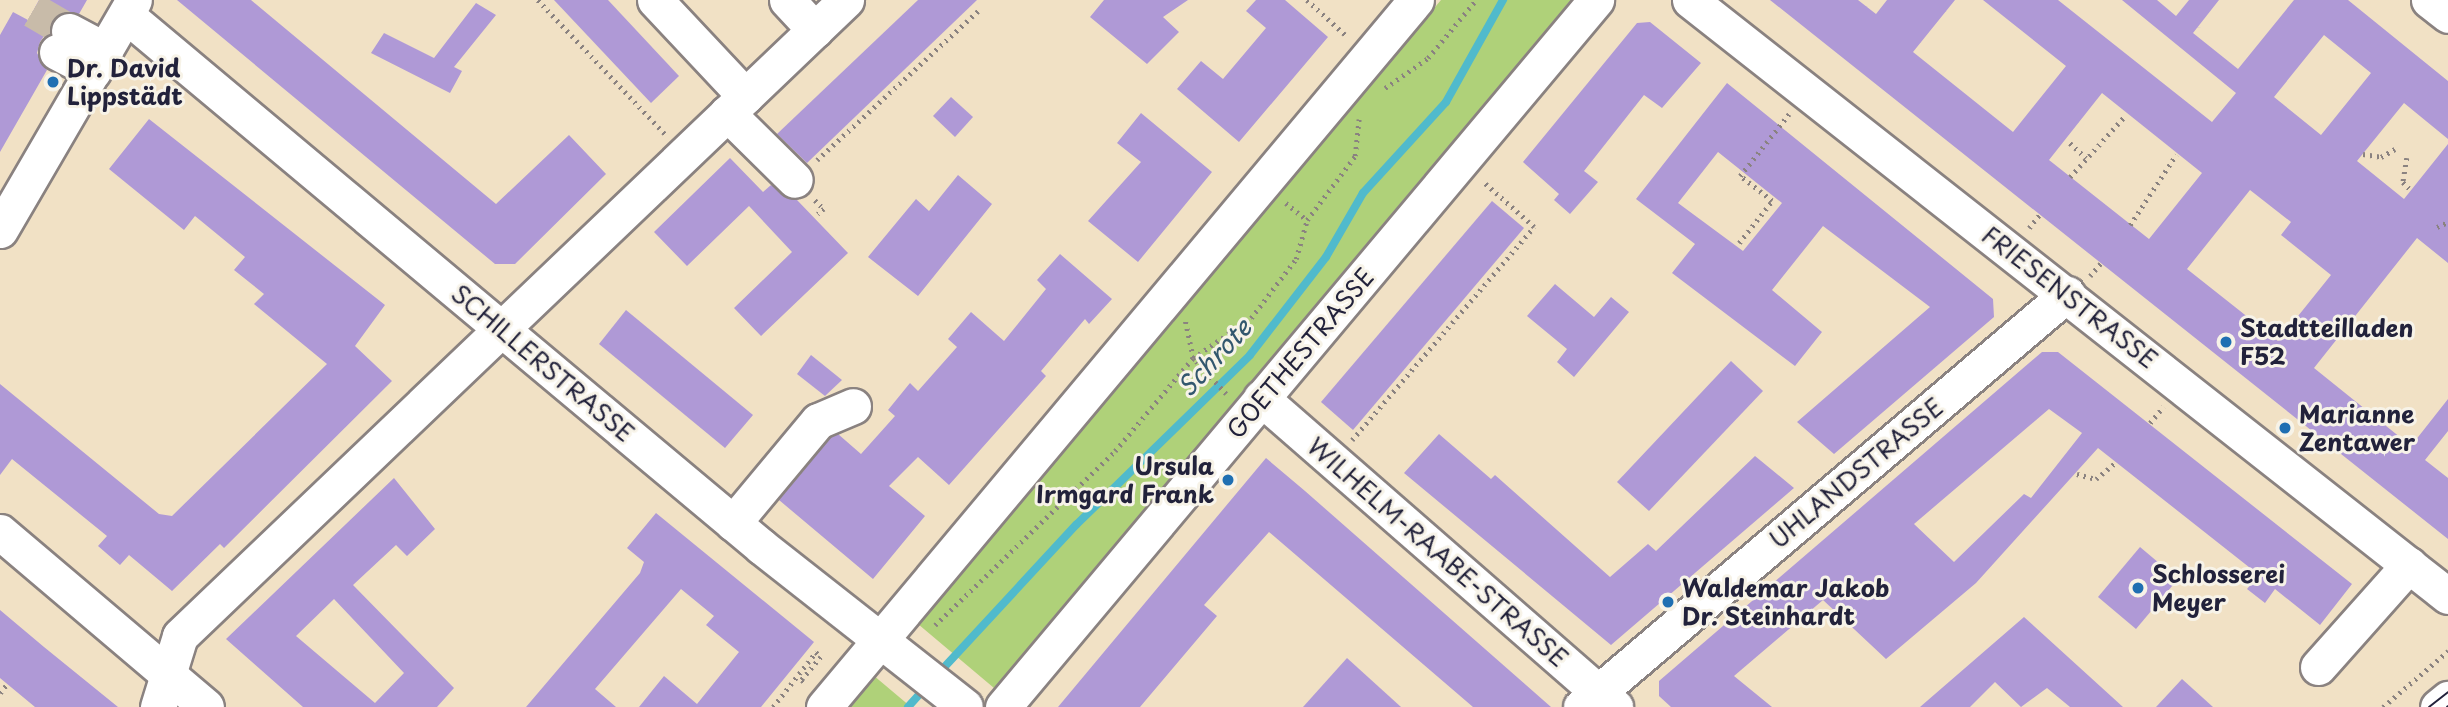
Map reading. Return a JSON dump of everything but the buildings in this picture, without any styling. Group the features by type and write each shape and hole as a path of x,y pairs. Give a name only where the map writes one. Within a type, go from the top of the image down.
{"street":[{"path":"655,0 795,180"},
{"path":"787,0 815,30"},
{"path":"163,693 180,636 846,0"},
{"path":"816,696 880,640 1416,0"},
{"name":"GOETHESTRASSE","path":"1003,707 1246,398 1460,162 1597,0"},
{"name":"FRIESENSTRASSE","path":"1689,0 2067,294 2448,596"},
{"path":"0,230 130,7"},
{"name":"SCHILLERSTRASSE","path":"130,7 733,523 958,701"},
{"path":"63,41 99,61"},
{"name":"UHLANDSTRASSE","path":"1598,702 2067,294"},
{"name":"WILHELM-RAABE-STRASSE","path":"1246,398 1334,461 1598,702"},
{"path":"733,523 818,421 853,406"},
{"path":"0,532 163,693 206,707"},
{"path":"2318,667 2409,565"},
{"path":"2438,707 2448,699"}],"path":[{"path":"538,0 685,155"},
{"path":"1307,0 1347,36"},
{"path":"1378,94 1428,58 1476,0"},
{"path":"795,180 980,9"},
{"path":"1739,243 1772,201 1740,176 1806,91"},
{"path":"932,629 1115,451 1194,358 1251,318 1296,259 1307,220 1355,156 1364,111"},
{"path":"2070,177 2124,117"},
{"path":"2070,143 2086,158"},
{"path":"2363,154 2381,156 2395,149"},
{"path":"2130,225 2176,155"},
{"path":"2407,158 2403,182 2411,190"},
{"path":"1334,461 1534,227 1460,162"},
{"path":"1277,196 1307,220"},
{"path":"2437,227 2448,222"},
{"path":"1194,358 1202,369 1246,398"},
{"path":"2077,474 2096,479 2116,462"},
{"path":"2384,707 2448,651"},
{"path":"774,707 816,652 821,657 802,680 816,696"},
{"path":"0,693 7,684"}],"green space":[{"path":"1441,0 1571,0 994,688 918,624"},
{"path":"873,675 911,707 846,707"}],"waterway":[{"name":"Schrote","path":"937,675 1076,525 1250,355 1326,257 1363,193 1446,102 1503,0"},
{"name":"Schrote","path":"908,707 926,687"}],"tunnel":[{"path":"33,10 69,31"}],"tram line":[{"path":"2429,707 2448,692"}],"place":[{"name":"Dr. David Lippstädt","path":"53,82"},
{"name":"Stadtteilladen F52","path":"2226,342"},
{"name":"Marianne Zentawer","path":"2285,428"},
{"name":"Ursula Irmgard Frank","path":"1228,480"},
{"name":"Schlosserei Meyer","path":"2138,588"},
{"name":"Waldemar Jakob Dr. Steinhardt","path":"1668,602"}]}
